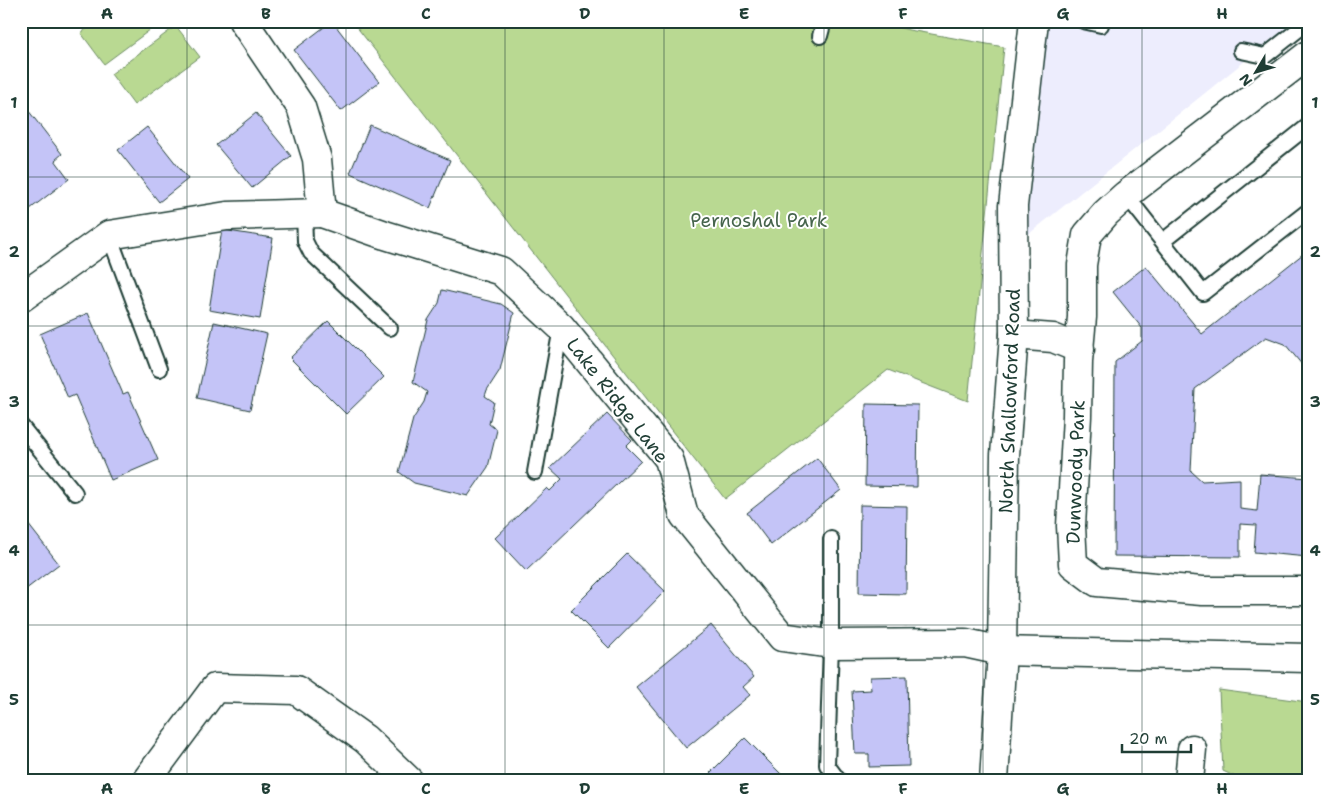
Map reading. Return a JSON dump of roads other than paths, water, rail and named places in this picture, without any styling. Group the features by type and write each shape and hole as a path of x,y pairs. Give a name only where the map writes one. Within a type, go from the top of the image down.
{"street":[{"path":"243,21 301,107 317,160 313,213"},
{"name":"North Shallowford Road","path":"994,781 1002,651 1005,455 1014,335 1013,206 1034,21"},
{"name":"Dunwoody Park","path":"1308,55 1126,195 1106,213 1087,235 1082,264 1082,317 1071,526 1073,564 1097,582 1202,591 1308,592"},
{"name":"Lake Ridge Lane","path":"21,298 109,235 228,216 313,213 500,271 561,327 669,459 684,515 782,637 831,644 965,643 1002,651"},
{"path":"1014,335 1053,338 1080,349"},
{"path":"1002,651 1308,658"},
{"path":"146,781 215,688 296,690 364,739 409,781"},
{"path":"1189,781 1192,749"}],"lane":[{"path":"820,36 824,21"},
{"path":"1083,21 1101,25"},
{"path":"1241,51 1265,56 1308,22"},
{"path":"1163,241 1308,126"},
{"path":"1126,195 1203,293 1308,211"},
{"path":"313,213 305,241 311,253 390,328"},
{"path":"109,235 159,369"},
{"path":"535,472 561,327"},
{"path":"21,426 75,493"},
{"path":"831,539 831,644 827,765 840,781"}],"park label":[{"name":"Pernoshal Park","path":"759,220"}]}
